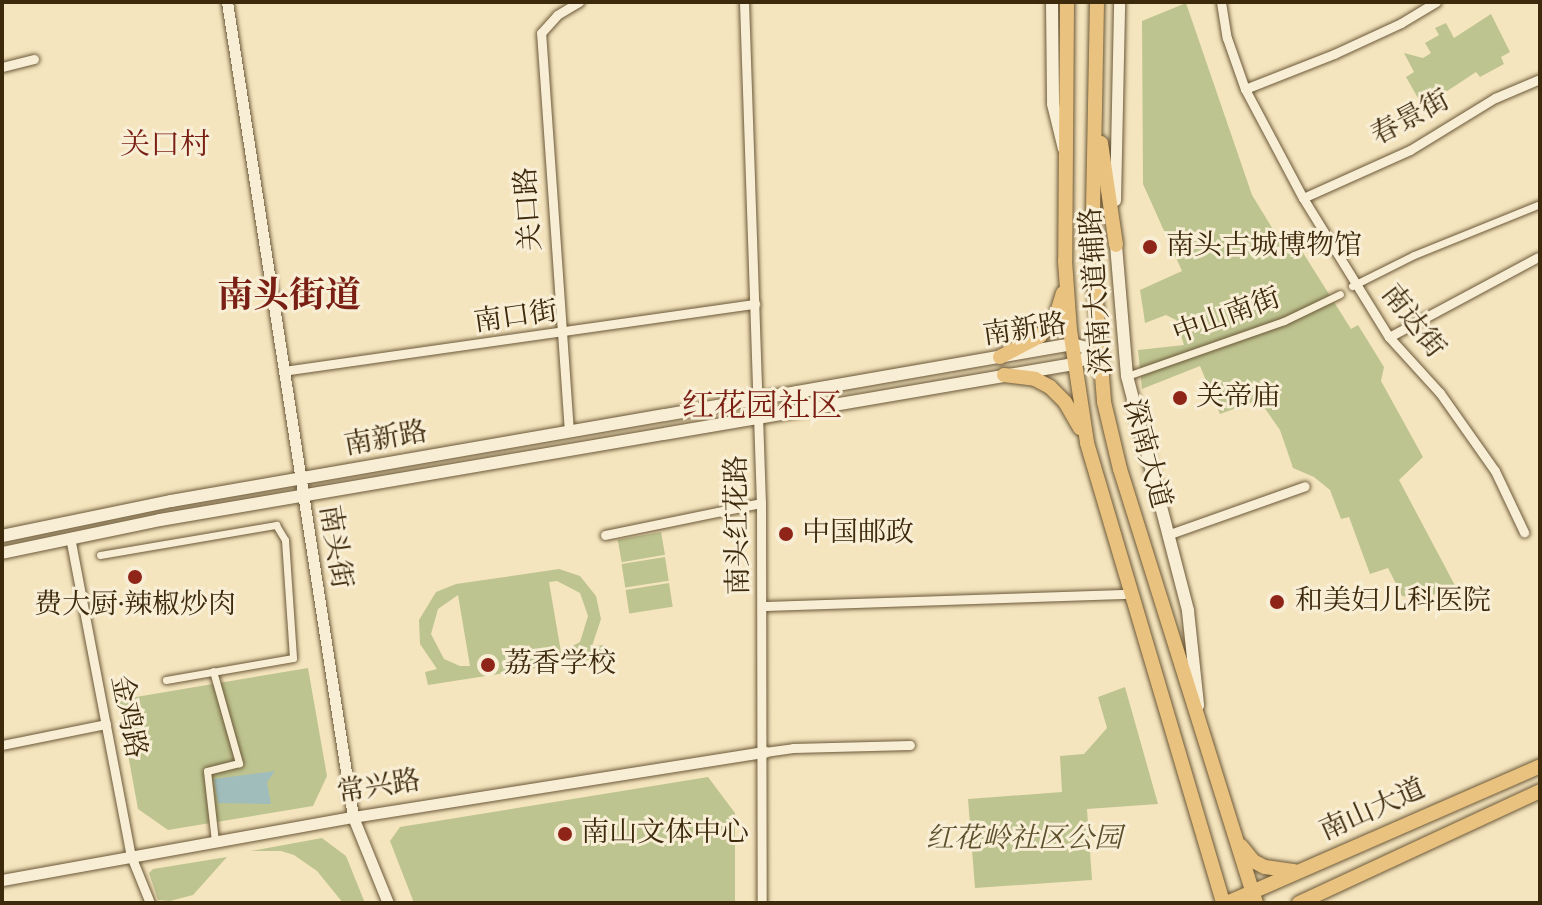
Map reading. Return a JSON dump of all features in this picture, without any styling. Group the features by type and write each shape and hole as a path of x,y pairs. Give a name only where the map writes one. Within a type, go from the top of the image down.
{"main road":[{"path":"1052,2 1053,104 1065,151"},
{"name":"深南大道","path":"1066,2 1065,261 1074,364 1087,443 1225,903"},
{"name":"深南大道","path":"1097,2 1092,252 1104,402 1120,469 1254,897"},
{"path":"1095,103 1116,245"},
{"name":"深南大道辅路","path":"1116,245 1127,376 1188,611 1198,712"},
{"path":"1000,357 1032,342 1055,319 1063,291 1065,261"},
{"name":"南新路","path":"2,536 113,512 1072,344 1098,351"},
{"name":"南新路","path":"2,553 70,537 1074,364 1098,351"},
{"path":"1004,375 1035,379 1050,387 1073,414 1087,443"},
{"name":"南山大道","path":"1225,903 1254,897 1307,869 1537,766"},
{"name":"南山大道","path":"1299,903 1325,898 1540,791"},
{"path":"1236,838 1253,861 1265,867 1289,872 1307,869"},
{"path":"1312,903 1325,898"}],"street":[{"name":"南头街","path":"227,2 301,498 353,817 388,903"},
{"name":"关口路","path":"569,432 541,33 557,15 579,2"},
{"name":"南头红花路","path":"744,2 761,503 765,752 762,903"},
{"name":"深南大道辅路","path":"1116,245 1119,2"},
{"name":"南达街","path":"1221,2 1227,38 1245,89 1303,198 1354,285 1389,337 1424,374 1495,471 1524,532"},
{"path":"1245,89 1334,54 1401,23 1436,2"},
{"path":"2,67 34,59"},
{"name":"春景街","path":"1303,198 1410,150 1495,98 1540,79"},
{"path":"1354,285 1428,249 1540,204"},
{"path":"1389,337 1538,257"},
{"name":"中山南街","path":"1127,376 1284,321 1340,294"},
{"name":"南口街","path":"283,371 755,304"},
{"path":"1167,535 1305,486"},
{"path":"605,535 761,503"},
{"path":"100,555 276,525 285,540 293,658 166,680"},
{"name":"金鸡路","path":"70,537 131,856 150,903"},
{"path":"763,606 1133,594"},
{"path":"213,671 239,763 207,771 215,841"},
{"path":"2,745 106,724"},
{"path":"765,752 793,748 910,745"},
{"name":"常兴路","path":"2,880 353,817 765,752"},
{"path":"1515,804 1540,799"}],"green space":[{"path":"1186,3 1252,195 1288,254 1300,248 1351,329 1358,325 1384,367 1381,381 1423,457 1399,480 1459,593 1445,599 1440,592 1423,599 1402,596 1388,568 1370,574 1349,517 1341,519 1330,490 1314,477 1293,468 1280,430 1259,400 1220,414 1200,366 1142,389 1138,350 1184,345 1176,320 1166,315 1145,323 1140,290 1182,271 1143,184 1142,21"},
{"path":"1491,14 1510,52 1501,57 1504,64 1480,77 1476,72 1423,107 1406,77 1414,72 1404,53 1423,58 1431,53 1425,43 1439,35 1435,28 1446,23 1454,38"},
{"path":"661,532 665,555 622,562 618,540"},
{"path":"665,557 669,581 625,588 622,564"},
{"path":"559,569 580,576 596,596 601,619 592,646 606,645 608,657 428,685 425,672 437,669 420,644 419,620 436,592 456,584","holes":["557,581 580,593 588,616 580,642 561,652 549,582","458,595 470,666 460,666 444,659 431,634 438,609"]},
{"path":"669,583 673,607 629,614 626,590"},
{"path":"308,668 327,776 313,806 168,830 138,809 118,700"},
{"name":"红花岭社区公园","path":"1125,687 1158,804 1087,809 1092,880 975,888 968,799 1062,792 1060,756 1084,754 1107,728 1098,697"},
{"name":"南山文体中心","path":"708,777 735,813 735,903 414,903 390,841 400,827"},
{"path":"322,838 346,856 365,903 343,903 317,871 294,855 281,851 251,851"},
{"path":"227,857 193,895 170,901 158,900 149,873 153,869"}],"water":[{"path":"275,771 267,782 271,804 218,803 214,779"}],"place":[{"name":"南头古城博物馆","path":"1150,247"},
{"name":"关帝庙","path":"1180,398"},
{"name":"中国邮政","path":"786,534"},
{"name":"费大厨·辣椒炒肉","path":"135,577"},
{"name":"和美妇儿科医院","path":"1277,602"},
{"name":"荔香学校","path":"488,665"},
{"name":"南山文体中心","path":"565,834"}],"district":[{"name":"关口村","path":"165,146"},
{"name":"南头街道","path":"289,298"},
{"name":"红花园社区","path":"762,408"}]}
